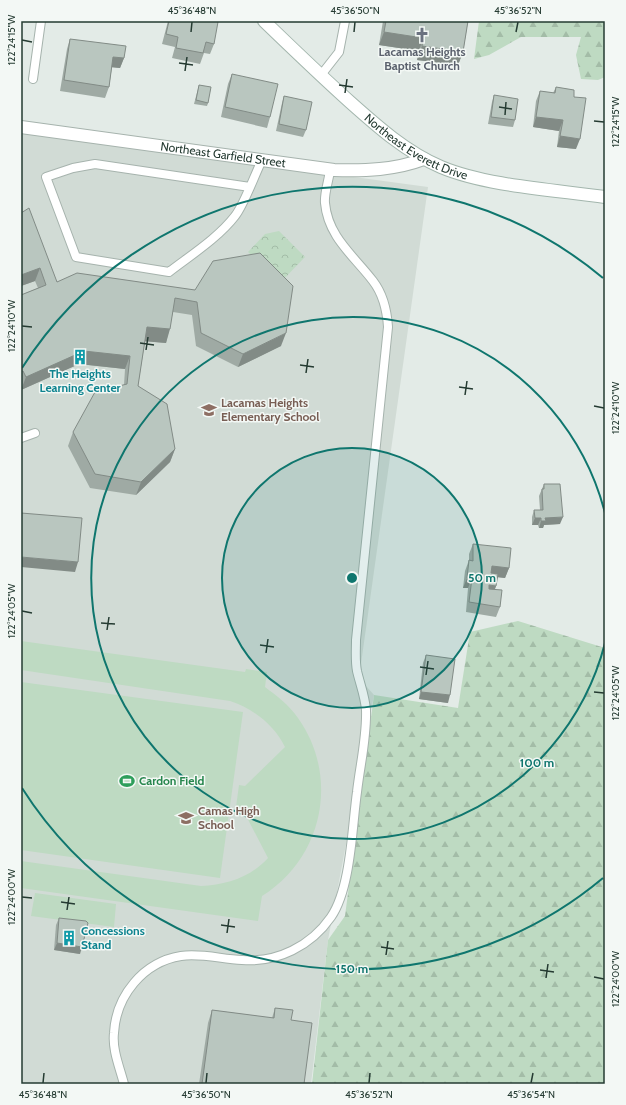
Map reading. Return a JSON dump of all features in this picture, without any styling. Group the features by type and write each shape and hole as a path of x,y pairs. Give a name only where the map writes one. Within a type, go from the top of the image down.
{"street":[{"name":"Northeast Everett Drive","path":"264,21 375,125 424,160 443,168 481,178 605,197"},
{"name":"Northeast Garfield Street","path":"21,127 330,170 372,171 410,165 424,160"}],"lane":[{"path":"33,79 41,21"},
{"path":"321,75 339,52 345,21"},
{"path":"250,187 95,164 74,168 46,177 76,257 169,272 213,237 236,216 250,187 262,160"},
{"path":"124,1084 117,1060 114,1034 117,1016 123,999 139,977 160,963 180,956 195,955 252,960 277,957 290,952 301,946 323,928 332,915 343,889 366,723 364,695 357,670 356,640 388,327 384,304 378,288 339,241 332,228 325,202 330,170"},
{"path":"21,438 35,433"}],"shaded area":[{"path":"21,132 428,187 359,678 374,695 328,940 311,1084 21,1084"}],"green space":[{"path":"479,21 605,21 605,77 598,80 581,79 576,55 581,37 521,37 489,55 474,59"},
{"path":"279,231 305,257 280,283 248,252 265,234"},
{"path":"518,621 605,648 605,1084 312,1084 328,940 345,916 374,695 458,708 470,632"},
{"path":"21,641 245,672 246,669 267,672 265,687 291,709 311,741 319,765 321,790 319,815 311,839 299,860 283,880 262,896 258,921 21,888 21,861 201,886 229,882 246,875 261,865 268,858 242,808 236,807 239,785 245,786 285,747 269,725 255,713 230,701 21,670"},
{"name":"Cardon Field","path":"21,682 243,712 220,878 21,850"},
{"path":"35,893 116,904 114,927 31,916"}],"building":[{"path":"169,21 218,22 214,44 206,42 203,53 176,48 178,37 166,34"},
{"path":"386,21 468,21 463,52 422,46 423,38 384,32"},
{"path":"70,39 126,46 124,58 113,57 109,87 64,80"},
{"path":"232,74 278,84 270,117 225,107"},
{"path":"199,85 211,87 208,103 196,100"},
{"path":"556,87 574,90 574,97 586,98 580,139 560,136 563,120 536,117 540,91 555,93"},
{"path":"494,95 518,99 515,120 491,117"},
{"path":"284,96 312,102 306,130 279,124"},
{"name":"The Heights Learning Center","path":"29,208 57,282 77,273 195,290 213,261 260,253 293,286 286,333 243,354 201,333 197,302 175,298 170,329 147,327 138,386 167,404 175,449 141,482 95,474 73,432 95,392 127,384 130,356 84,351 26,377 23,371 21,372 21,295 46,285 40,268 21,275 21,213"},
{"path":"544,484 560,484 563,517 545,518 546,521 541,521 541,518 535,518 534,510 543,510 542,489 544,489"},
{"path":"21,513 82,518 78,562 21,557"},
{"path":"473,544 511,548 509,568 492,566 491,573 498,574 496,586 489,585 489,589 502,590 500,607 469,602 472,578 467,578 469,560 473,561"},
{"path":"426,655 455,659 450,695 421,692"},
{"name":"Concessions Stand","path":"59,918 86,921 88,923 82,947 57,943"},
{"path":"275,1008 293,1010 291,1020 312,1023 304,1084 202,1084 212,1010 274,1018"}],"place":[{"name":"Lacamas Heights Baptist Church","path":"422,35"},
{"name":"The Heights Learning Center","path":"80,357"},
{"name":"Lacamas Heights Elementary School","path":"209,410"},
{"name":"Cardon Field","path":"127,781"},
{"name":"Camas High School","path":"186,818"},
{"name":"Concessions Stand","path":"69,938"}]}
